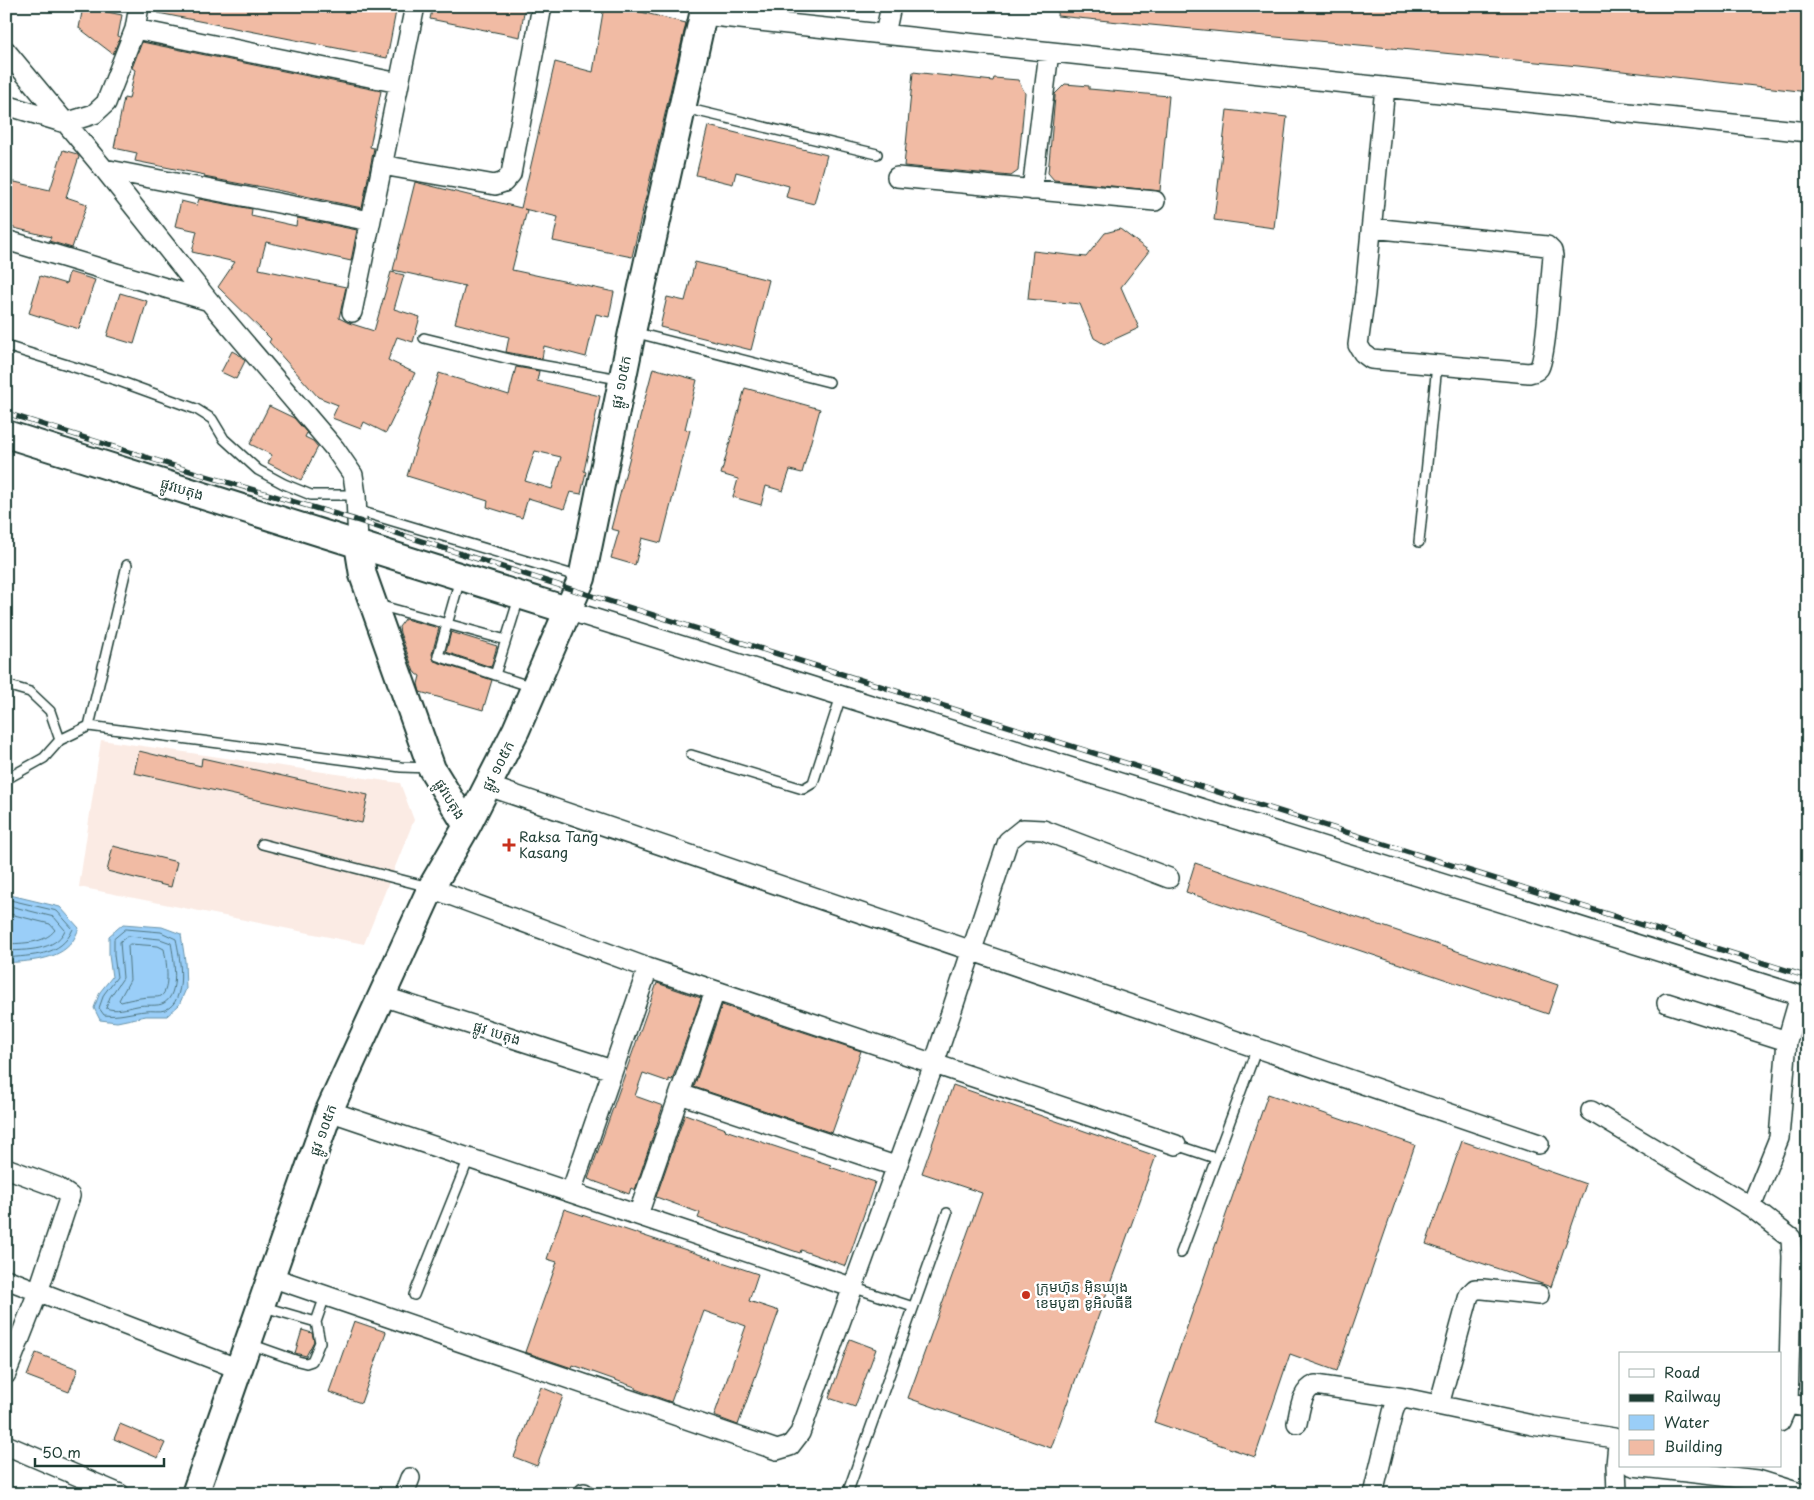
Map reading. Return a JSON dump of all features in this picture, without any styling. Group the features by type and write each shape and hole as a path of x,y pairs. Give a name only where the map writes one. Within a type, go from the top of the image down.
{"main road":[{"name":"ផ្លូវ ១០៥ក","path":"196,1494 329,1111 430,888 467,826 488,786 535,688 570,611 582,578 632,332 704,11"},
{"name":"ផ្លូវបេតុង","path":"6,434 570,611"},
{"name":"ផ្លូវបេតុង","path":"358,544 363,574 432,769 467,826"}],"street":[{"path":"6,105 65,123 94,114 106,103 135,29 140,6"},
{"path":"352,312 415,6"},
{"path":"382,165 495,185 504,182 510,174 542,6"},
{"path":"885,34 891,6"},
{"path":"704,11 1048,52 1808,132"},
{"path":"135,29 399,83"},
{"path":"6,51 104,169 208,301 335,449 353,475 358,544"},
{"path":"1032,190 1048,52"},
{"path":"1372,228 1544,244 1552,251 1553,256 1540,368 1535,372 1529,373 1371,359 1363,353 1358,345 1366,293 1372,228 1386,87"},
{"path":"104,169 370,221"},
{"path":"897,177 1155,201"},
{"path":"6,240 208,301"},
{"path":"570,611 1804,997 1787,1041 1779,1138 1751,1207"},
{"path":"488,786 1539,1144"},
{"path":"271,1277 777,1450 790,1446 800,1433 895,1166 934,1064 1008,842 1023,829 1043,830 1169,878"},
{"path":"430,888 648,968 1176,1145"},
{"path":"571,1192 648,968"},
{"path":"638,1215 715,991"},
{"name":"ផ្លូវ បេតុង","path":"382,996 612,1070"},
{"path":"1667,1003 1787,1041"},
{"path":"680,1094 895,1166"},
{"path":"329,1111 852,1287"},
{"path":"1591,1111 1751,1207 1791,1238 1788,1404 1782,1418"},
{"path":"6,1168 57,1187 70,1196 38,1292 6,1374"},
{"path":"6,1279 240,1369"},
{"path":"1439,1405 1469,1295 1475,1289 1483,1289 1539,1296"},
{"path":"1297,1423 1304,1394 1308,1388 1315,1385 1404,1398 1532,1425 1614,1438 1619,1448"},
{"path":"1373,1494 1393,1412 1396,1404 1404,1398"},
{"path":"1788,1404 1808,1407"},
{"path":"6,1445 119,1494"},
{"path":"1617,1494 1622,1468"},
{"path":"1674,1468 1760,1473 1802,1494"}],"lane":[{"path":"682,107 877,154"},
{"path":"632,332 829,382"},
{"path":"424,338 518,360 622,380"},
{"path":"6,346 119,381 196,409 212,418 224,439 258,470 284,484 311,495 356,502 582,578"},
{"path":"1419,542 1437,365"},
{"path":"89,726 127,565"},
{"path":"461,576 438,656 535,688"},
{"path":"494,675 520,595"},
{"path":"373,603 506,640"},
{"path":"6,685 30,692 50,711 60,740"},
{"path":"691,755 803,789 813,784 841,696"},
{"path":"6,777 44,758 60,740 89,726 401,767 432,769"},
{"path":"262,844 430,888"},
{"path":"1181,1254 1257,1048"},
{"path":"1176,1145 1215,1158"},
{"path":"414,1295 469,1158"},
{"path":"847,1494 947,1213"},
{"path":"852,1287 913,1307"},
{"path":"248,1343 306,1364 312,1361 320,1342 316,1322 325,1296"},
{"path":"261,1306 316,1322"}],"shaded area":[{"path":"101,740 400,783 414,820 364,944 79,887"}],"water":[{"path":"6,894 60,907 79,928 72,942 59,953 42,959 6,963"},
{"path":"123,924 162,927 181,934 185,961 186,989 179,1005 167,1016 146,1016 117,1022 100,1020 94,1008 100,992 112,977 109,936"}],"building":[{"path":"159,6 397,6 387,58 158,13"},
{"path":"433,6 525,6 520,37 430,19"},
{"path":"604,6 633,10 686,23 632,257 553,241 558,217 524,209 527,210 512,270 614,292 609,317 596,314 586,357 544,346 542,359 506,352 509,337 455,323 465,286 393,270 415,182 521,208 555,62 593,72"},
{"path":"1058,6 1808,6 1808,92 1578,66 1057,16"},
{"path":"83,7 122,15 118,36 120,37 113,54 79,28"},
{"path":"142,42 381,91 370,147 374,148 362,208 204,177 205,175 135,161 137,153 114,148 124,98 129,99 135,70 132,68"},
{"path":"913,72 993,81 994,78 1018,80 1025,93 1018,171 1011,176 904,166"},
{"path":"1065,84 1089,86 1089,89 1169,96 1160,191 1054,180 1048,173 1055,94"},
{"path":"1227,110 1287,117 1274,228 1214,220"},
{"path":"708,126 827,155 814,204 786,197 789,186 736,172 733,184 696,175"},
{"path":"63,150 77,154 79,157 66,197 87,204 72,248 49,241 51,237 6,226 6,180 50,190"},
{"path":"199,199 252,209 251,216 296,226 297,218 357,230 351,261 266,242 259,269 346,287 339,318 349,323 374,331 391,272 404,275 394,309 420,317 413,342 397,337 388,360 415,373 386,433 364,422 361,429 332,418 338,405 318,397 269,342 271,339 218,287 235,262 192,252 197,231 175,226 181,201 197,205"},
{"path":"1120,229 1149,251 1121,287 1139,328 1104,344 1094,338 1080,304 1028,299 1033,251 1086,257 1105,233"},
{"path":"695,262 769,280 751,350 660,327 667,297 685,301"},
{"path":"69,272 95,280 79,329 29,313 40,276 66,284"},
{"path":"120,293 147,301 134,344 107,336"},
{"path":"232,351 241,356 245,361 236,379 221,372"},
{"path":"516,367 539,371 537,381 600,396 581,494 570,492 564,509 528,498 522,518 487,507 488,501 407,476 439,373 509,395","holes":["535,451 561,457 552,489 525,481"]},
{"path":"653,368 697,380 685,429 690,430 661,543 642,538 635,565 611,558 619,531 611,529"},
{"path":"745,388 820,409 802,473 790,470 783,491 766,486 761,505 733,497 738,479 721,474"},
{"path":"269,406 294,418 307,433 305,437 313,441 318,447 301,480 268,463 272,455 250,444"},
{"path":"405,619 439,628 432,654 434,661 492,680 483,710 420,692 418,684 420,676 414,672 400,633 399,627"},
{"path":"451,632 497,646 491,667 446,652"},
{"path":"139,751 201,766 202,758 368,795 362,823 134,773"},
{"path":"113,846 177,862 171,887 107,871"},
{"path":"1195,863 1558,985 1548,1014 1186,892"},
{"path":"657,983 701,998 672,1080 669,1079 669,1082 643,1073 635,1096 663,1106 635,1190 631,1188 629,1194 588,1179"},
{"path":"722,1005 861,1051 832,1133 694,1087"},
{"name":"ក្រុមហ៊ុន អ៊ិនឃ្យុង ខេមបូឌា ខូអិលធីឌី","path":"953,1085 1156,1156 1051,1448 908,1398 982,1193 922,1173"},
{"path":"1268,1094 1415,1145 1337,1371 1290,1354 1255,1457 1154,1422"},
{"path":"685,1114 725,1130 831,1165 830,1167 875,1182 846,1266 801,1250 800,1253 698,1218 700,1213 656,1197"},
{"path":"1462,1141 1586,1184 1551,1287 1426,1244"},
{"path":"564,1209 758,1274 749,1301 779,1311 738,1425 714,1416 746,1326 704,1311 671,1402 573,1365 572,1368 525,1352 557,1262 547,1259"},
{"path":"354,1321 386,1332 361,1403 329,1392"},
{"path":"302,1330 312,1333 314,1341 306,1356 295,1353"},
{"path":"850,1339 876,1349 855,1407 829,1398"},
{"path":"36,1353 78,1369 69,1392 27,1376"},
{"path":"541,1387 563,1396 537,1466 514,1457"},
{"path":"120,1424 165,1443 158,1458 114,1439"}],"railway":[{"path":"6,413 206,476 356,520 1808,977"}],"place":[{"name":"Raksa Tang Kasang","path":"509,845"},
{"name":"ក្រុមហ៊ុន អ៊ិនឃ្យុង ខេមបូឌា ខូអិលធីឌី","path":"1026,1295"}]}
